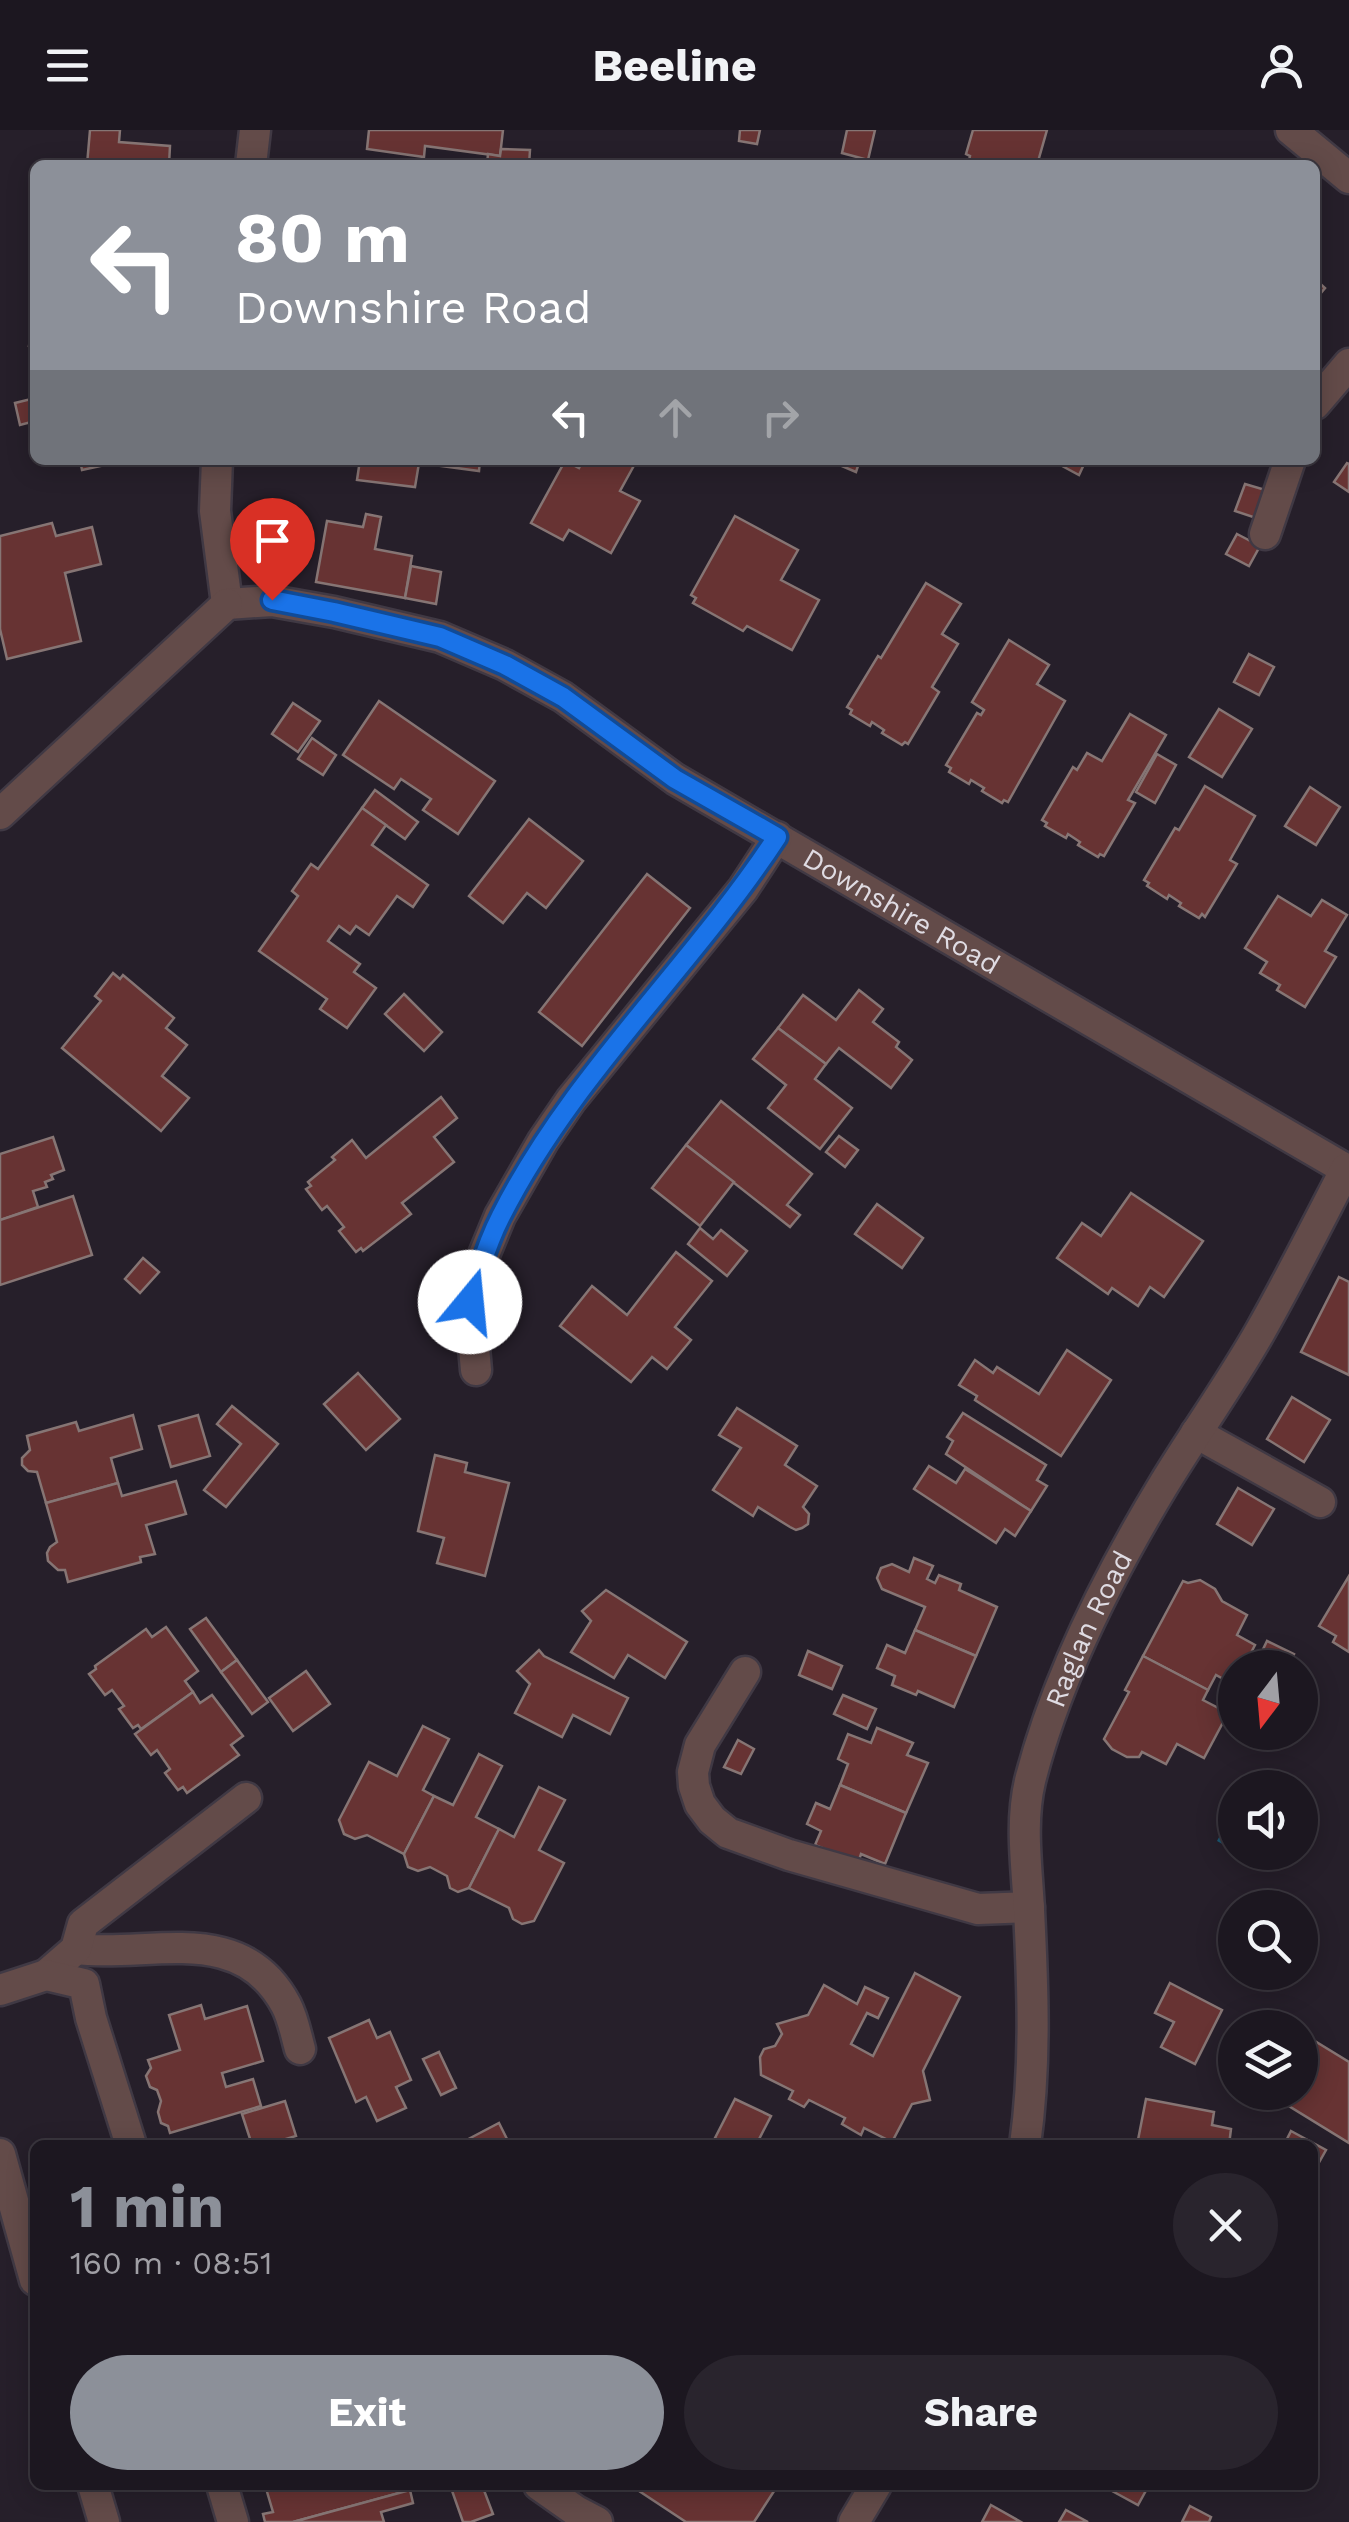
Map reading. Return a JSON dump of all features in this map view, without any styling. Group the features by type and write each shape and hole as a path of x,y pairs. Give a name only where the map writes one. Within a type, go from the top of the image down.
{"street":[{"path":"252,160 255,130"},
{"path":"1291,130 1349,178"},
{"path":"1320,398 1349,364"},
{"path":"0,814 227,604 215,511 217,465"},
{"path":"1265,534 1288,465"},
{"name":"Downshire Road","path":"227,604 272,600 334,612 440,637 505,665 563,697 675,779 1348,1170"},
{"path":"476,1370 470,1302 500,1216 571,1100 743,888 777,837"},
{"name":"Raglan Road","path":"1026,2140 1034,2054 1024,1852 1029,1784 1052,1714 1118,1562 1260,1332 1348,1170"},
{"path":"1196,1434 1320,1502"},
{"path":"745,1672 695,1758 694,1786 700,1804 712,1820 728,1833 790,1855 978,1909 1028,1907"},
{"path":"0,1990 46,1975 76,1949 83,1924 246,1798"},
{"path":"76,1949 98,1952 188,1946 214,1950 244,1962 267,1977 287,2006 300,2049"},
{"path":"46,1975 84,1984 129,2140"},
{"path":"0,2154 30,2262"},
{"path":"94,2490 104,2522"},
{"path":"223,2490 233,2522"},
{"path":"546,2490 597,2522"},
{"path":"854,2522 873,2490"}],"building":[{"path":"90,130 120,130 119,142 170,146 169,160 87,160"},
{"path":"369,130 503,130 500,156 425,146 424,157 367,149"},
{"path":"740,130 760,130 757,144 739,141"},
{"path":"847,130 875,130 868,160 842,153"},
{"path":"973,130 1047,130 1038,160 969,160 966,154"},
{"path":"501,149 530,150 529,160 487,160 488,154 500,156"},
{"path":"30,399 30,422 20,425 15,403"},
{"path":"1349,464 1349,492 1334,482"},
{"path":"359,465 419,465 415,487 357,480"},
{"path":"434,465 480,465 479,471"},
{"path":"563,465 634,465 620,491 640,501 611,553 569,530 563,540 531,523"},
{"path":"839,465 858,465 856,472"},
{"path":"1060,465 1084,465 1079,475"},
{"path":"1245,484 1269,491 1259,519 1235,511"},
{"path":"366,514 381,517 375,549 412,556 405,598 316,582 327,521 363,527"},
{"path":"735,516 798,550 781,580 819,600 792,650 747,626 743,631 693,603 696,598 691,595"},
{"path":"52,523 56,536 92,527 101,564 65,573 81,641 7,659 0,629 0,536"},
{"path":"1237,534 1260,546 1249,566 1226,554"},
{"path":"411,566 441,572 436,604 405,598"},
{"path":"926,583 961,604 942,634 958,644 932,687 939,692 908,744 902,745 872,722 870,726 850,714 852,710 847,707"},
{"path":"1009,640 1049,665 1037,684 1065,701 1008,802 1002,803 971,780 969,784 949,772 951,768 946,765 977,713 981,715 984,710 972,702"},
{"path":"1249,654 1274,667 1259,695 1234,682"},
{"path":"379,701 495,781 458,834 423,810 431,799 401,779 394,789 343,755"},
{"path":"293,703 320,721 298,752 272,734"},
{"path":"1219,709 1252,729 1222,777 1189,757"},
{"path":"1130,714 1166,735 1128,800 1135,803 1104,856 1098,857 1068,834 1066,838 1045,826 1047,823 1042,820 1073,767 1077,770 1087,753 1102,761"},
{"path":"312,738 336,755 323,775 298,759"},
{"path":"1157,754 1176,765 1155,803 1136,792"},
{"path":"1205,786 1255,816 1230,860 1237,864 1205,917 1202,914 1199,918 1169,895 1167,899 1147,886 1149,883 1144,880"},
{"path":"1310,787 1340,807 1316,845 1285,826"},
{"path":"375,790 418,822 405,839 362,808"},
{"path":"362,808 386,825 372,845 428,885 413,907 397,896 369,935 356,926 350,934 339,926 328,941 360,964 354,972 376,988 347,1028 320,1009 327,999 259,951 298,896 292,891 311,864 318,869"},
{"path":"529,819 583,861 546,908 527,893 503,923 469,896"},
{"path":"647,874 690,908 582,1046 539,1012"},
{"path":"1278,896 1311,916 1322,900 1347,915 1325,951 1336,957 1305,1007 1277,990 1280,985 1260,973 1267,962 1245,948"},
{"path":"113,973 120,979 123,975 174,1018 166,1028 187,1045 162,1076 189,1098 161,1131 62,1048 101,1001 95,996"},
{"path":"859,990 883,1009 873,1022 899,1042 896,1047 912,1060 891,1088 839,1048 826,1064 778,1028 803,995 836,1020"},
{"path":"404,994 442,1032 424,1051 385,1014"},
{"path":"778,1028 826,1064 815,1079 852,1108 820,1149 768,1108 786,1085 753,1059"},
{"path":"441,1097 457,1118 434,1137 454,1162 402,1203 411,1214 363,1251 361,1248 356,1252 339,1231 344,1227 327,1206 322,1210 306,1189 311,1186 308,1182 352,1140 366,1158"},
{"path":"721,1101 812,1174 787,1205 800,1215 790,1227 686,1145"},
{"path":"839,1136 858,1150 845,1167 826,1152"},
{"path":"53,1137 64,1170 51,1175 53,1179 45,1182 47,1187 33,1191 38,1207 0,1220 0,1154"},
{"path":"686,1145 734,1182 700,1226 652,1188"},
{"path":"1131,1193 1203,1241 1164,1297 1150,1287 1138,1306 1112,1288 1108,1294 1057,1258 1082,1223 1101,1236"},
{"path":"73,1196 92,1255 0,1285 0,1220"},
{"path":"877,1204 923,1238 902,1268 855,1234"},
{"path":"700,1228 713,1239 721,1230 747,1251 727,1276 688,1244"},
{"path":"676,1252 712,1281 675,1327 691,1340 667,1369 652,1357 631,1382 560,1326 592,1286 627,1315"},
{"path":"143,1258 159,1272 140,1293 125,1279"},
{"path":"1339,1277 1349,1282 1349,1375 1301,1352"},
{"path":"1067,1350 1111,1380 1061,1456 975,1400 977,1396 959,1385 975,1360 993,1373 997,1367 1039,1394"},
{"path":"358,1373 400,1419 366,1450 324,1404"},
{"path":"1292,1397 1330,1420 1304,1462 1267,1439"},
{"path":"232,1406 278,1444 226,1507 204,1490 241,1444 217,1424"},
{"path":"737,1408 797,1446 785,1465 817,1486 803,1507 809,1514 808,1524 802,1528 796,1530 758,1507 753,1516 713,1490 741,1448 719,1435"},
{"path":"963,1413 1046,1465 1037,1480 1047,1486 1031,1511 946,1454 953,1441 947,1437"},
{"path":"133,1415 142,1449 111,1458 118,1483 46,1503 37,1472 22,1465 22,1458 30,1450 27,1436 76,1422 79,1431"},
{"path":"198,1415 210,1456 171,1467 159,1426"},
{"path":"435,1455 467,1463 465,1472 509,1483 485,1576 437,1563 444,1538 418,1531"},
{"path":"929,1466 956,1483 965,1469 1031,1511 1015,1536 1005,1529 996,1543 914,1489"},
{"path":"176,1481 186,1514 146,1525 155,1554 140,1557 141,1562 68,1582 65,1570 58,1570 48,1561 47,1553 57,1542 46,1503 118,1483 122,1496"},
{"path":"1238,1488 1274,1509 1252,1545 1217,1524"},
{"path":"914,1558 933,1566 927,1579 935,1583 939,1575 961,1584 959,1590 997,1607 976,1656 915,1630 925,1607 882,1589 877,1578 881,1568 892,1564 909,1572"},
{"path":"1349,1576 1349,1652 1333,1642 1336,1636 1319,1626"},
{"path":"1200,1580 1215,1589 1222,1601 1247,1615 1237,1635 1255,1645 1252,1650 1218,1650 1218,1676 1208,1690 1143,1656 1183,1581"},
{"path":"606,1590 687,1642 665,1678 628,1655 614,1678 571,1652 591,1621 582,1611"},
{"path":"206,1618 237,1660 221,1672 190,1629"},
{"path":"166,1627 198,1671 185,1681 193,1692 141,1729 138,1725 133,1728 119,1709 124,1706 112,1690 105,1695 89,1674 146,1629 152,1637"},
{"path":"915,1630 976,1656 954,1707 918,1691 916,1695 892,1685 895,1676 877,1668 887,1645 905,1653"},
{"path":"1267,1641 1286,1650 1263,1650"},
{"path":"539,1650 628,1698 610,1734 573,1715 562,1737 515,1713 530,1684 517,1671"},
{"path":"808,1651 842,1666 832,1689 799,1675"},
{"path":"1143,1656 1208,1690 1203,1700 1218,1708 1218,1732 1204,1758 1177,1744 1166,1764 1142,1752 1139,1757 1127,1757 1112,1749 1104,1739 1129,1692 1125,1690"},
{"path":"237,1660 268,1702 252,1714 221,1672"},
{"path":"306,1671 330,1704 293,1731 269,1698"},
{"path":"193,1692 200,1703 212,1695 243,1736 231,1745 239,1755 187,1793 183,1787 178,1790 165,1773 170,1769 157,1750 151,1755 135,1734"},
{"path":"843,1695 876,1709 867,1729 834,1714"},
{"path":"423,1726 449,1739 423,1790 434,1796 404,1854 367,1835 355,1839 344,1834 339,1820 369,1762 397,1776"},
{"path":"877,1728 913,1743 907,1755 928,1763 906,1813 840,1785 848,1764 838,1759 848,1734 871,1743"},
{"path":"738,1740 754,1749 741,1774 724,1767"},
{"path":"479,1754 502,1766 476,1817 499,1829 469,1888 458,1892 450,1888 447,1876 430,1867 418,1871 408,1867 404,1854 434,1796 453,1805"},
{"path":"840,1785 906,1813 885,1864 861,1854 858,1863 815,1845 821,1831 807,1824 816,1803 830,1809"},
{"path":"539,1787 565,1800 539,1850 564,1863 534,1921 522,1924 513,1919 509,1908 469,1888 499,1829 514,1837"},
{"path":"915,1973 960,1997 923,2071 930,2100 912,2104 893,2140 864,2128 861,2135 842,2124 845,2118 809,2100 804,2107 789,2099 793,2091 761,2075 760,2057 764,2049 775,2046 782,2034 777,2024 808,2015 824,1985 857,2004 865,1987 888,1998 878,2018 867,2013 851,2044 873,2056"},
{"path":"1170,1983 1222,2010 1218,2010 1218,2018 1195,2064 1161,2047 1174,2022 1155,2013"},
{"path":"201,2005 205,2019 247,2006 263,2061 222,2073 226,2087 253,2079 261,2106 170,2133 168,2126 161,2123 157,2090 150,2087 146,2076 151,2068 148,2060 180,2050 169,2015"},
{"path":"369,2020 377,2038 390,2032 411,2080 396,2087 406,2108 377,2121 366,2097 356,2102 329,2038"},
{"path":"1318,2043 1349,2062 1349,2143 1295,2110 1318,2110"},
{"path":"439,2052 456,2088 441,2095 423,2059"},
{"path":"735,2099 771,2116 759,2140 715,2138"},
{"path":"1146,2099 1214,2112 1212,2125 1231,2129 1230,2140 1138,2140"},
{"path":"285,2101 296,2136 250,2140 242,2114"},
{"path":"499,2123 508,2140 467,2140"},
{"path":"1291,2131 1308,2140 1286,2140"},
{"path":"1318,2146 1326,2150 1318,2164"},
{"path":"266,2490 410,2490 293,2522 265,2522 263,2514 273,2512"},
{"path":"410,2490 413,2503 381,2512 384,2522 293,2522"},
{"path":"452,2490 484,2490 493,2514 463,2522"},
{"path":"638,2490 775,2490 754,2522 686,2522"},
{"path":"1110,2490 1146,2490 1138,2505"},
{"path":"991,2505 1021,2522 982,2522"},
{"path":"1190,2506 1211,2517 1209,2522 1182,2522"},
{"path":"1066,2510 1088,2522 1059,2522"}],"route":[{"path":"272,600 440,637 505,665 563,697 675,779 777,837 743,888 571,1100 543,1141 500,1216 470,1302"}]}
